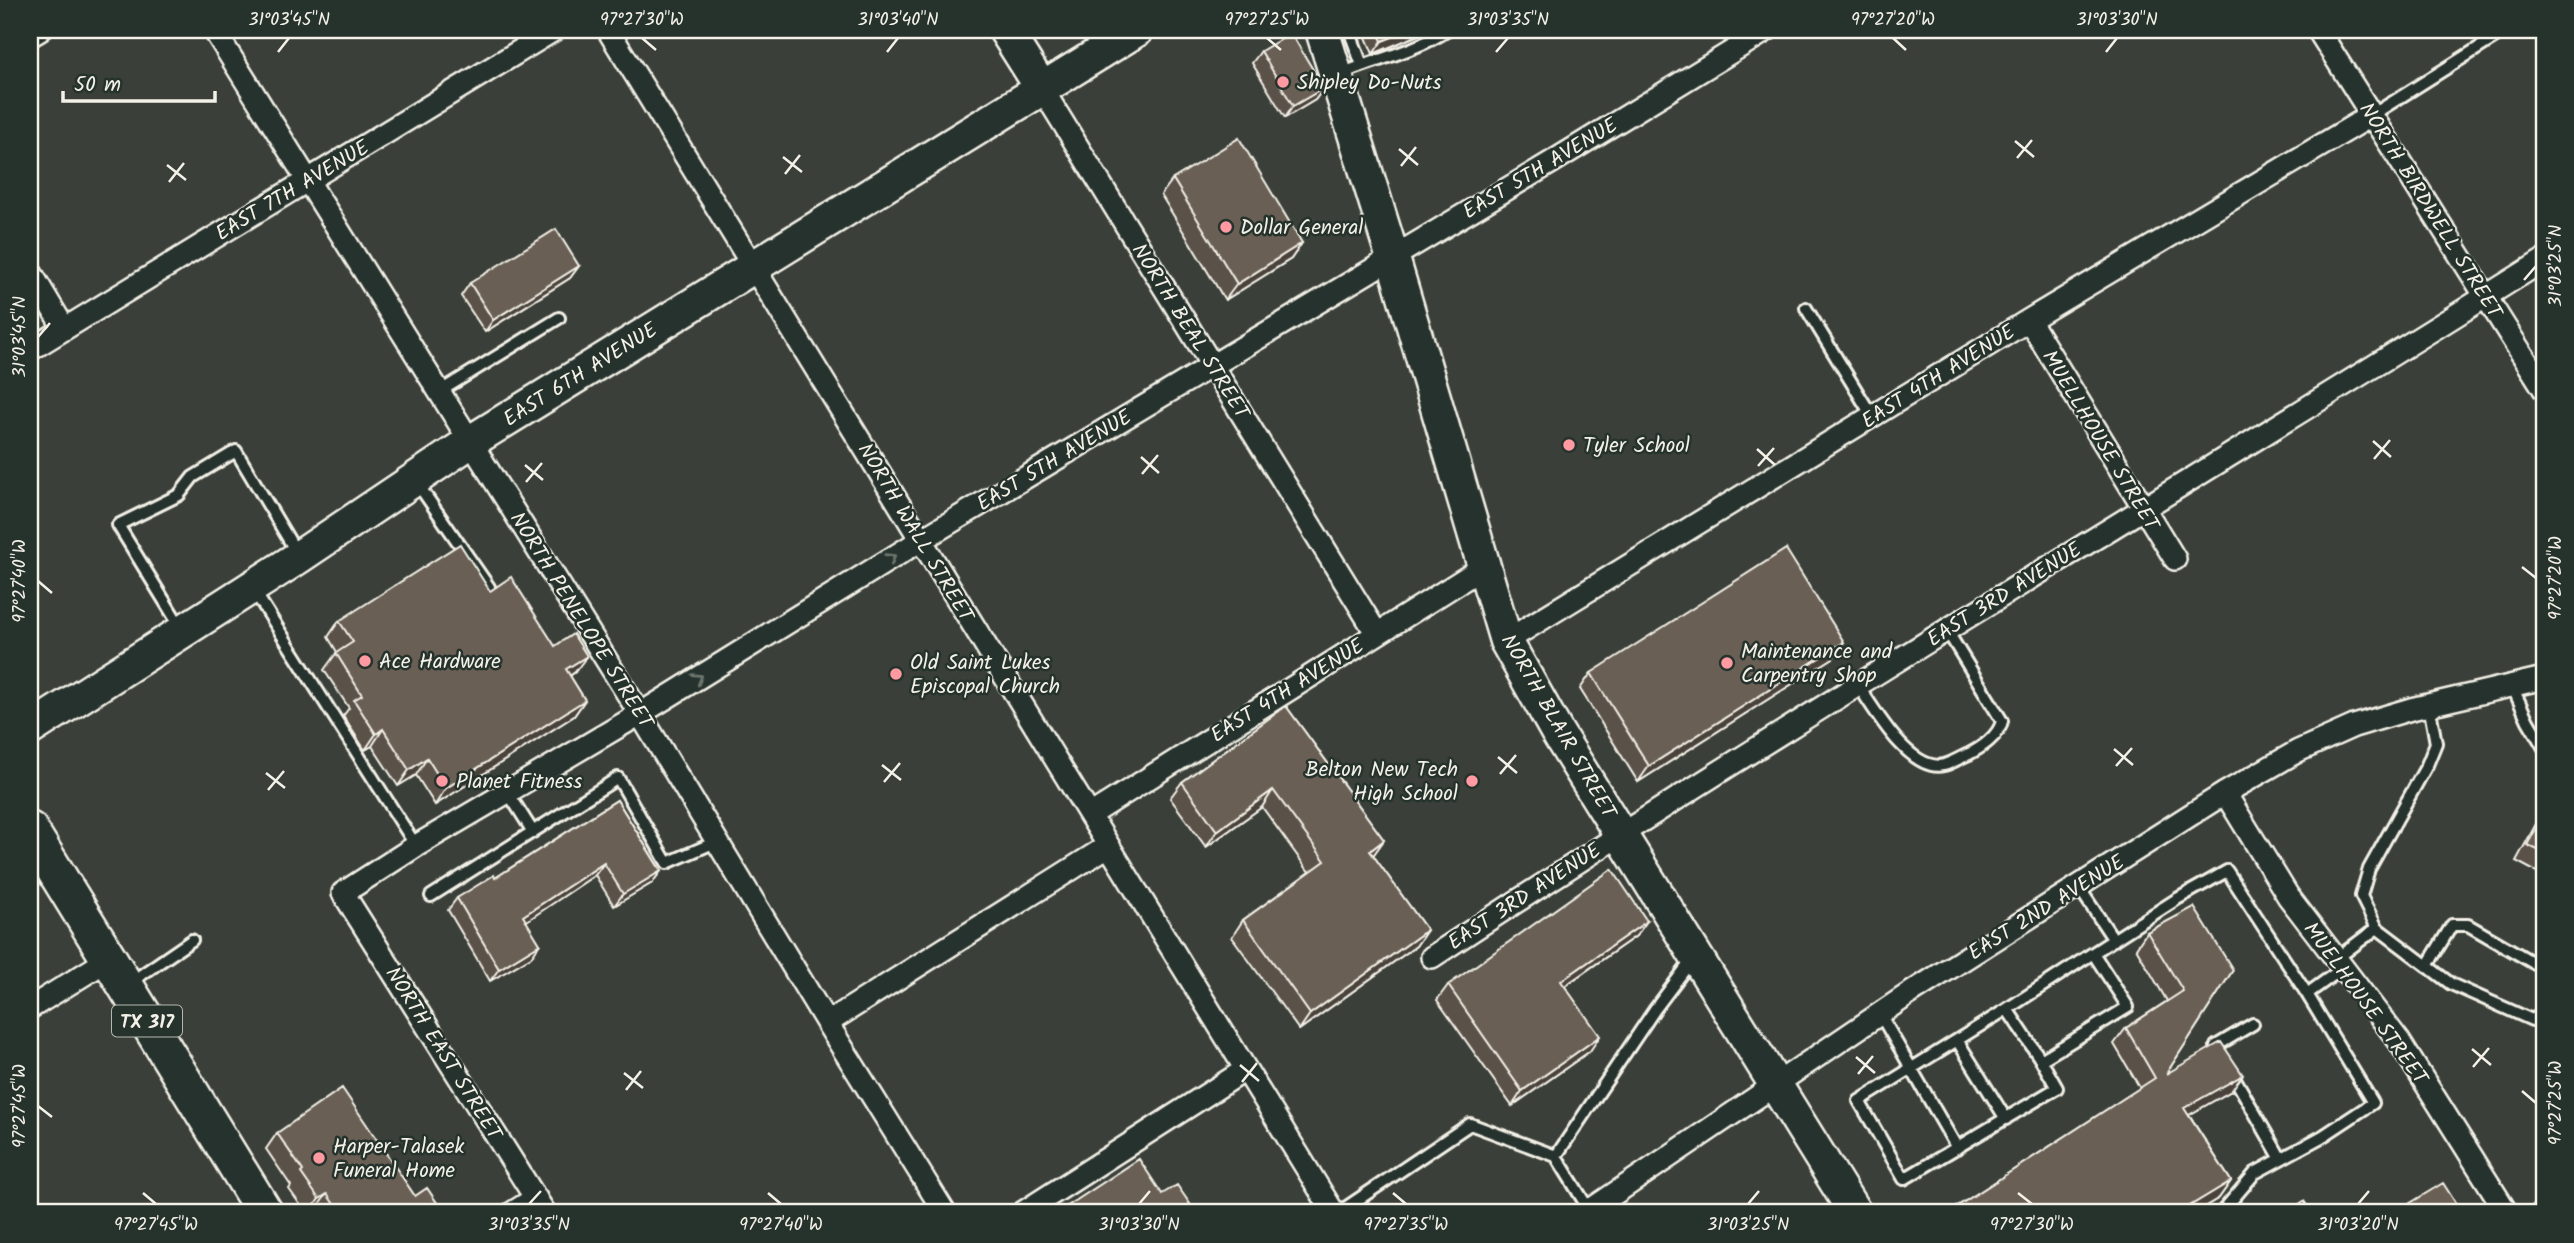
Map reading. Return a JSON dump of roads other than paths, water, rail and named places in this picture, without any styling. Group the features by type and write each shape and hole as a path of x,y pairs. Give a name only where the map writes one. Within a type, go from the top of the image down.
{"main road":[{"name":"TX 317","path":"30,830 265,1213"}],"street":[{"path":"30,36 40,30"},
{"name":"NORTH PENELOPE STREET","path":"214,30 640,714 945,1213"},
{"name":"EAST 7TH AVENUE","path":"30,350 554,30"},
{"name":"NORTH WALL STREET","path":"608,30 1245,1070 1336,1213"},
{"name":"NORTH BEAL STREET","path":"1005,30 1377,634"},
{"name":"EAST 6TH AVENUE","path":"30,729 299,557 470,442 1137,30"},
{"name":"NORTH BLAIR STREET","path":"1322,30 1349,70 1392,256 1506,641 1557,732 1855,1213"},
{"name":"EAST 5TH AVENUE","path":"343,893 416,846 640,714 921,540 1552,162 1766,30"},
{"name":"NORTH BIRDWELL STREET","path":"2318,30 2544,389"},
{"name":"EAST 4TH AVENUE","path":"1506,641 2029,320 2372,115"},
{"name":"EAST 3RD AVENUE","path":"1432,957 1620,833 2544,260"},
{"path":"30,271 64,328"},
{"name":"MUELLHOUSE STREET","path":"2029,320 2141,508 2175,559"},
{"name":"EAST 4TH AVENUE","path":"1090,815 1485,566"},
{"name":"EAST 2ND AVENUE","path":"1589,1213 1880,1014 2225,793 2298,751 2354,726 2544,678"},
{"name":"MUELHOUSE STREET","path":"2225,793 2288,896 2399,1041 2507,1213"},
{"path":"827,1023 1108,846"},
{"name":"NORTH EAST STREET","path":"343,893 540,1206"},
{"path":"30,1008 117,973"},
{"path":"1022,1213 1245,1070"},
{"path":"512,1213 540,1206"}],"lane":[{"path":"1349,30 1349,70 1381,61 1448,30"},
{"path":"2372,115 2507,30"},
{"path":"1806,308 1872,416"},
{"path":"439,392 559,317"},
{"path":"182,631 118,525 179,495 193,477 236,451 299,557"},
{"path":"414,479 489,587"},
{"path":"252,587 416,846"},
{"path":"1858,685 1899,744 1918,760 1943,766 1978,749 2000,729 2002,721 1946,629"},
{"path":"2512,686 2544,748"},
{"path":"2429,705 2436,743 2427,765 2369,869 2361,896 2377,928 2451,984 2532,1020 2544,1013"},
{"path":"431,896 618,778 667,863 718,841"},
{"path":"507,791 533,832"},
{"path":"2007,1009 2057,1088 1904,1179 1859,1101 2178,899 2227,871 2307,994 2373,1103 2323,1136 2255,1173 2221,1213"},
{"path":"2078,886 2114,940"},
{"path":"2427,966 2452,925 2468,925 2544,969"},
{"path":"2307,994 2377,928"},
{"path":"117,973 192,940"},
{"path":"2041,1060 2128,1007 2093,953"},
{"path":"1556,1156 1655,1009 1696,956"},
{"path":"1880,1014 1957,1148"},
{"path":"2253,1024 2216,1046 2281,1159"},
{"path":"1957,1040 2006,1119"},
{"path":"1336,1213 1471,1124 1556,1156 1589,1213"}],"place":[{"name":"Shipley Do-Nuts","path":"1283,82"},
{"name":"Dollar General","path":"1226,227"},
{"name":"Tyler School","path":"1569,445"},
{"name":"Ace Hardware","path":"365,661"},
{"name":"Maintenance and Carpentry Shop","path":"1727,663"},
{"name":"Old Saint Lukes Episcopal Church","path":"896,674"},
{"name":"Planet Fitness","path":"442,781"},
{"name":"Belton New Tech High School","path":"1472,781"},
{"name":"Harper-Talasek Funeral Home","path":"319,1158"}]}
